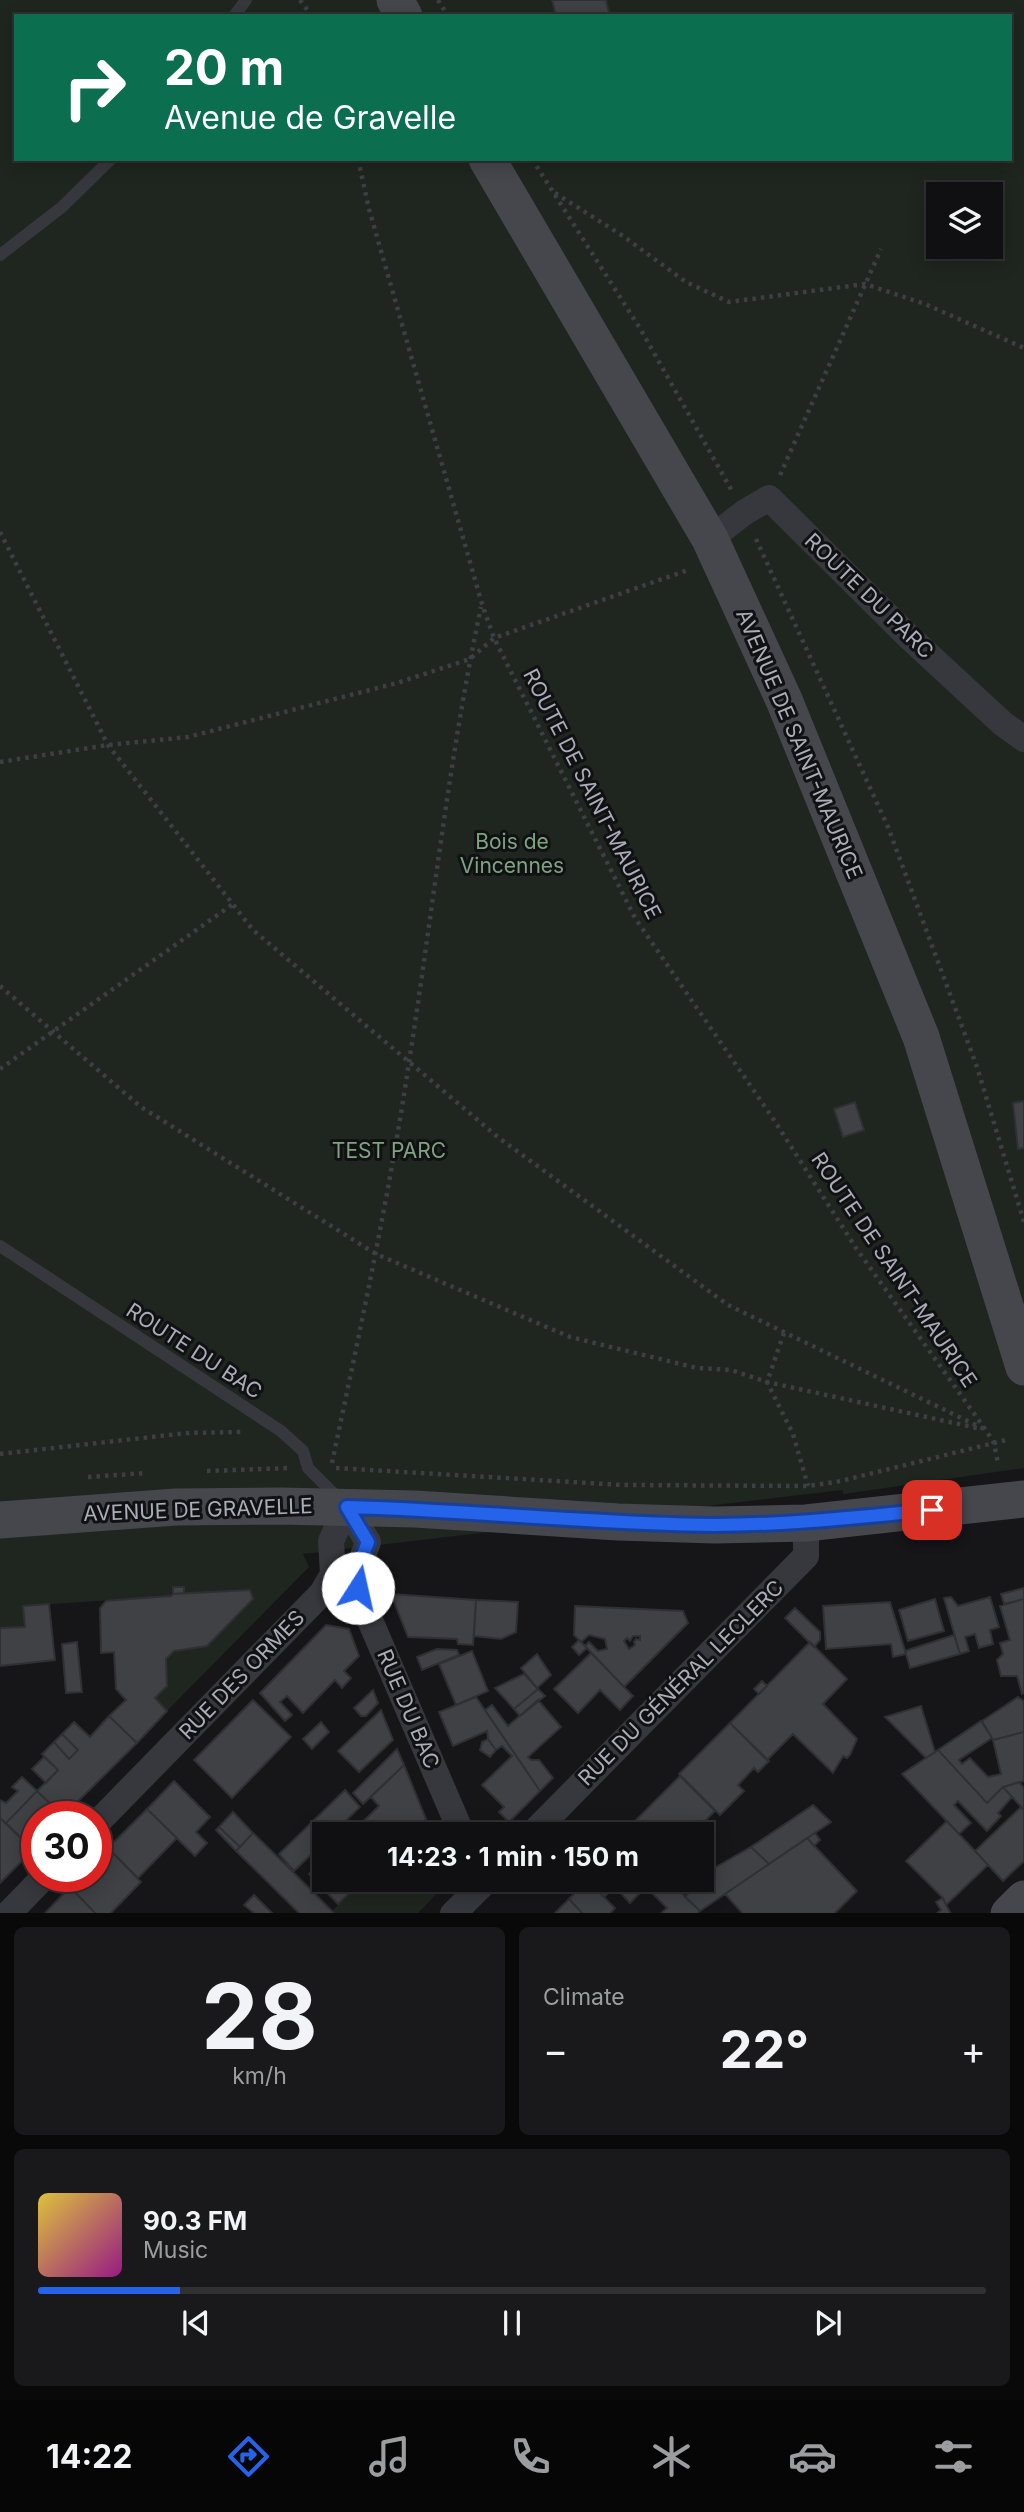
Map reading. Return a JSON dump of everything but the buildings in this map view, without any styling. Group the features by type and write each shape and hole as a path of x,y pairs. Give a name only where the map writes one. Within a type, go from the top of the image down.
{"main road":[{"name":"AVENUE DE SAINT-MAURICE","path":"488,161 714,549 784,700 921,1037 1024,1367"},
{"name":"AVENUE DE GRAVELLE","path":"0,1520 176,1507 347,1507 715,1525 806,1522 1024,1499"},
{"path":"1009,1913 1024,1899"}],"street":[{"path":"714,549 745,512 769,498"},
{"name":"ROUTE DU PARC","path":"769,498 908,636 1002,723 1024,739"},
{"path":"347,1507 368,1542 359,1565 358,1588 330,1582 334,1565 331,1541 347,1507"},
{"name":"RUE DU GÉNÉRAL LECLERC","path":"544,1822 806,1556 806,1522"},
{"name":"RUE DES ORMES","path":"112,1807 330,1582"},
{"name":"RUE DU BAC","path":"358,1588 457,1822"},
{"path":"8,1913 29,1892"},
{"path":"453,1913 473,1892"}],"lane":[{"path":"0,255 62,207 109,161"},
{"name":"ROUTE DU BAC","path":"0,1247 281,1431 303,1451 308,1468 347,1507"}],"path":[{"name":"ROUTE DE SAINT-MAURICE","path":"358,161 369,209 494,638 635,918 774,1120 856,1248 985,1429 993,1443 998,1464"},
{"path":"533,161 640,330 745,512 888,827 977,1067 1024,1222"},
{"path":"551,191 623,236 686,282 729,302 865,284 925,304 1024,348"},
{"path":"769,498 881,248"},
{"path":"0,532 108,745 253,930 499,1138 728,1305 985,1429"},
{"path":"0,762 108,745 188,737 397,683 470,659 494,638 714,549"},
{"path":"482,604 470,659 409,1064 376,1254 331,1467 622,1485 720,1488 808,1486 841,1481 1010,1439"},
{"path":"0,1069 233,904"},
{"path":"0,986 141,1107 376,1254 570,1337 697,1368 731,1370 767,1382 985,1429"},
{"path":"784,1333 767,1382 793,1434 808,1486"},
{"path":"0,1454 187,1433 281,1431"},
{"name":"AVENUE DE GRAVELLE","path":"196,1471 308,1468"},
{"name":"AVENUE DE GRAVELLE","path":"80,1478 148,1473"}],"green space":[{"name":"Bois de Vincennes","path":"0,0 1024,0 1024,1468 844,1494 842,1490 303,1554 309,1567 167,1711 155,1698 167,1686 166,1659 174,1651 202,1647 250,1591 186,1595 183,1587 173,1588 171,1596 23,1606 25,1627 0,1628"},
{"path":"351,1892 438,1892 418,1913 332,1911"}],"route":[{"path":"358,1588 359,1565 368,1542 347,1507 715,1525 806,1522 932,1510"}],"park label":[{"name":"TEST PARC","path":"389,1151"}]}
